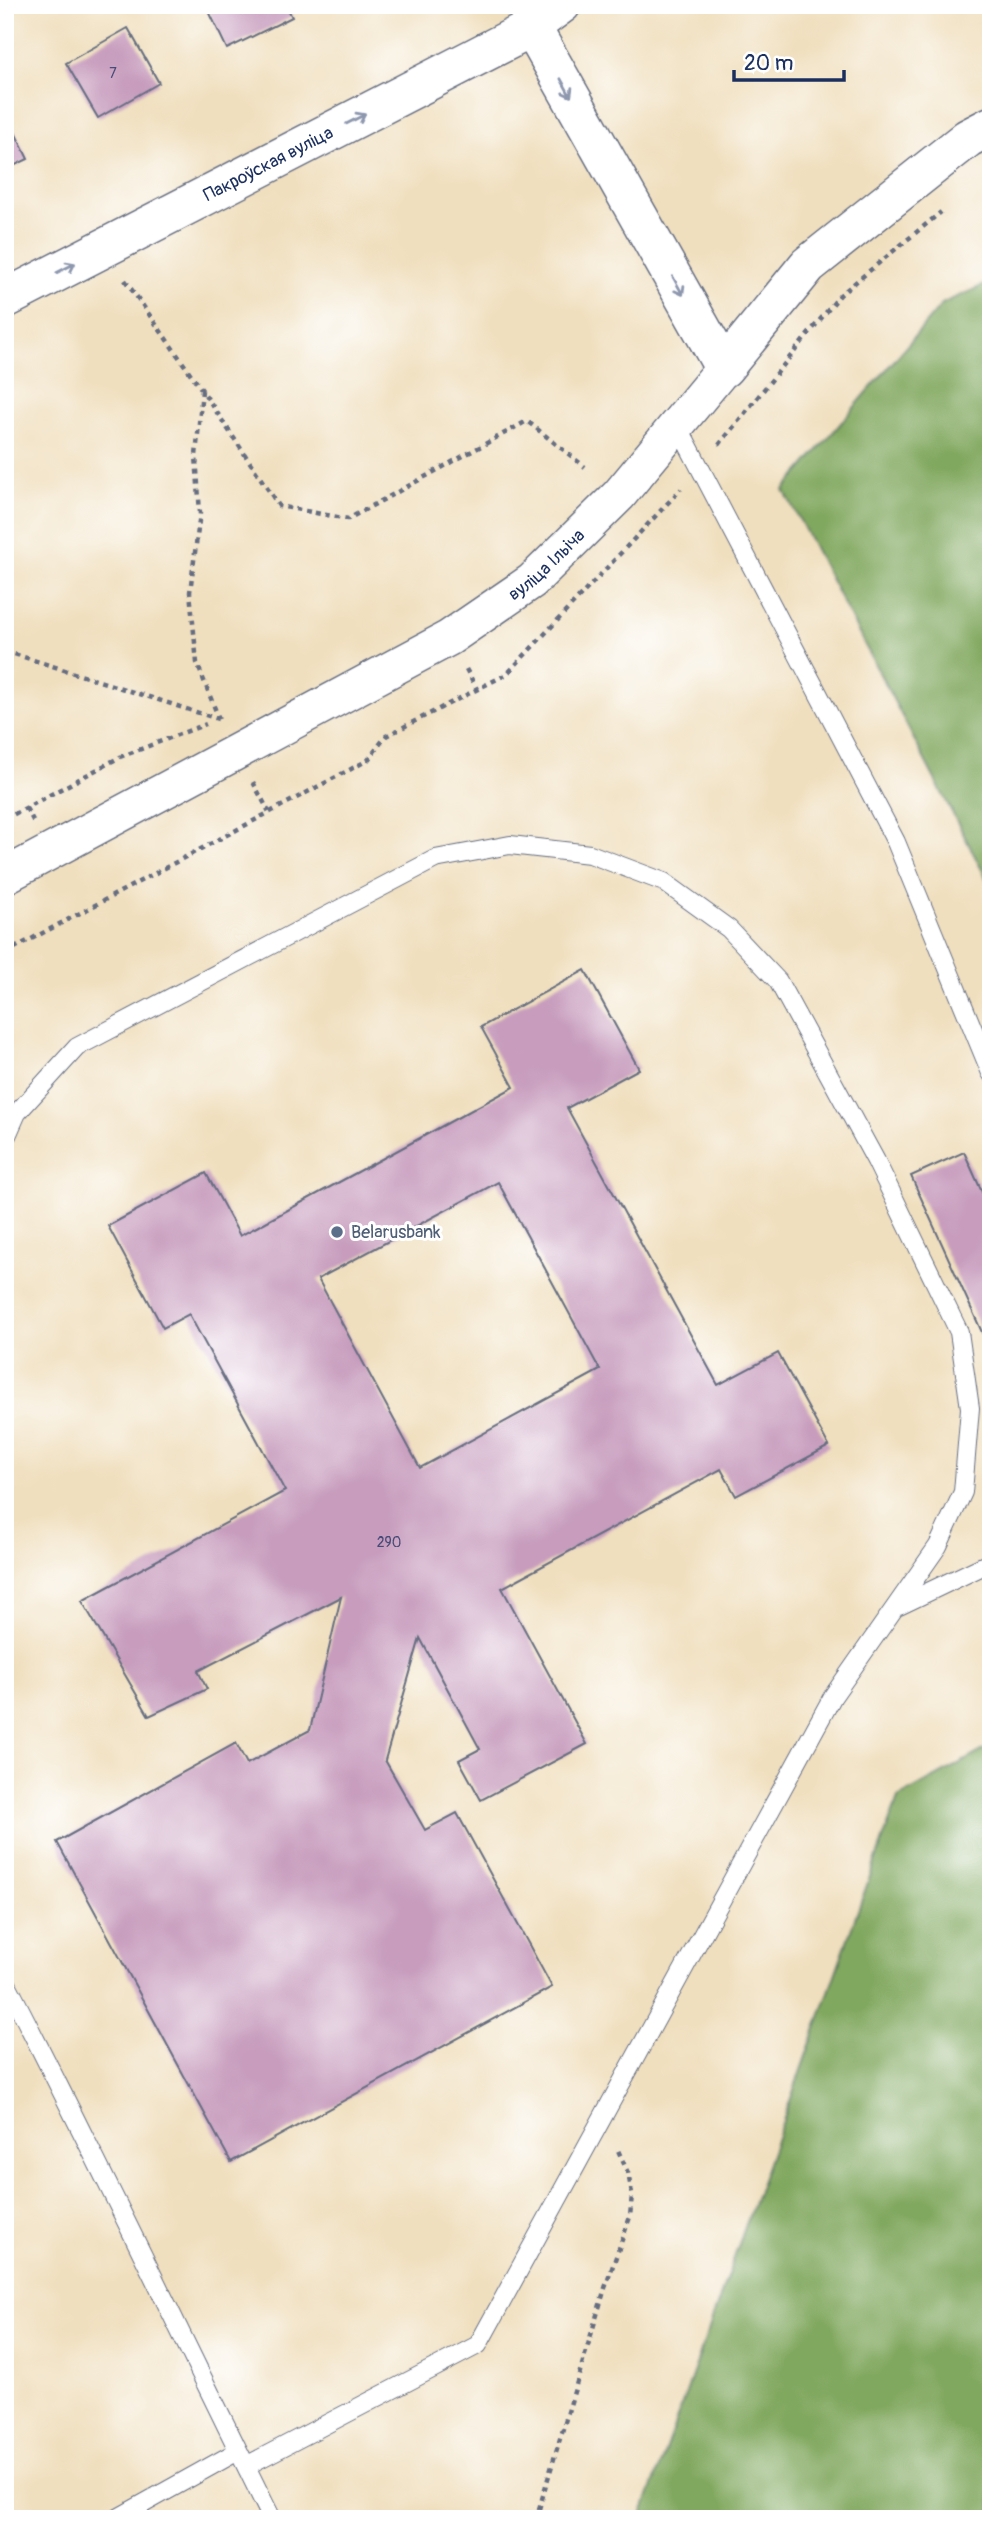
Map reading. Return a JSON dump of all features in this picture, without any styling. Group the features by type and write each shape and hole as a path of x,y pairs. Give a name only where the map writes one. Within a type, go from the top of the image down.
{"street":[{"name":"Пакроўская вуліца","path":"5,299 532,28 563,5"},
{"path":"532,28 724,368"},
{"name":"вуліца Ільіча","path":"5,876 449,639 532,581 619,495 808,265 968,138 991,126"}],"lane":[{"path":"678,426 896,842 991,1073"},
{"path":"5,1140 17,1113 77,1047 435,859 510,845 590,854 664,882 729,929 778,981 876,1161 959,1332 970,1408 963,1492 938,1546 833,1696 478,2344 116,2519"},
{"path":"898,1606 991,1562"},
{"path":"5,1979 91,2146 161,2298 272,2519"}],"path":[{"path":"5,953 368,760 386,736 507,674 700,469 840,295 947,207"},
{"path":"103,249 279,506 348,519 527,421 585,467"},
{"path":"202,390 196,456 200,513 190,592 197,663 219,719"},
{"path":"5,651 219,719"},
{"path":"5,819 120,757 219,719"},
{"path":"251,777 270,812"},
{"path":"536,2519 593,2326 630,2217 632,2194 628,2173 611,2137"}],"green space":[{"path":"991,282 991,887 784,490 943,303"},
{"path":"991,1746 991,2519 641,2519 898,1798"}],"building":[{"path":"206,5 286,5 292,17 227,49"},
{"path":"128,28 159,83 98,118 66,63"},
{"path":"5,112 28,159 5,170"},
{"path":"585,970 639,1069 567,1108 718,1385 778,1353 829,1446 736,1496 721,1469 502,1588 587,1744 481,1800 459,1760 480,1749 420,1638 385,1760 425,1830 457,1813 552,1987 231,2162 57,1842 236,1743 247,1764 310,1730 341,1597 198,1671 207,1689 149,1716 82,1601 285,1491 189,1314 163,1328 108,1226 206,1173 240,1236 514,1087 481,1027","holes":["498,1182 600,1370 420,1468 318,1279"]},
{"path":"964,1152 991,1212 991,1352 911,1176"}],"place":[{"name":"Belarusbank","path":"337,1232"}]}
